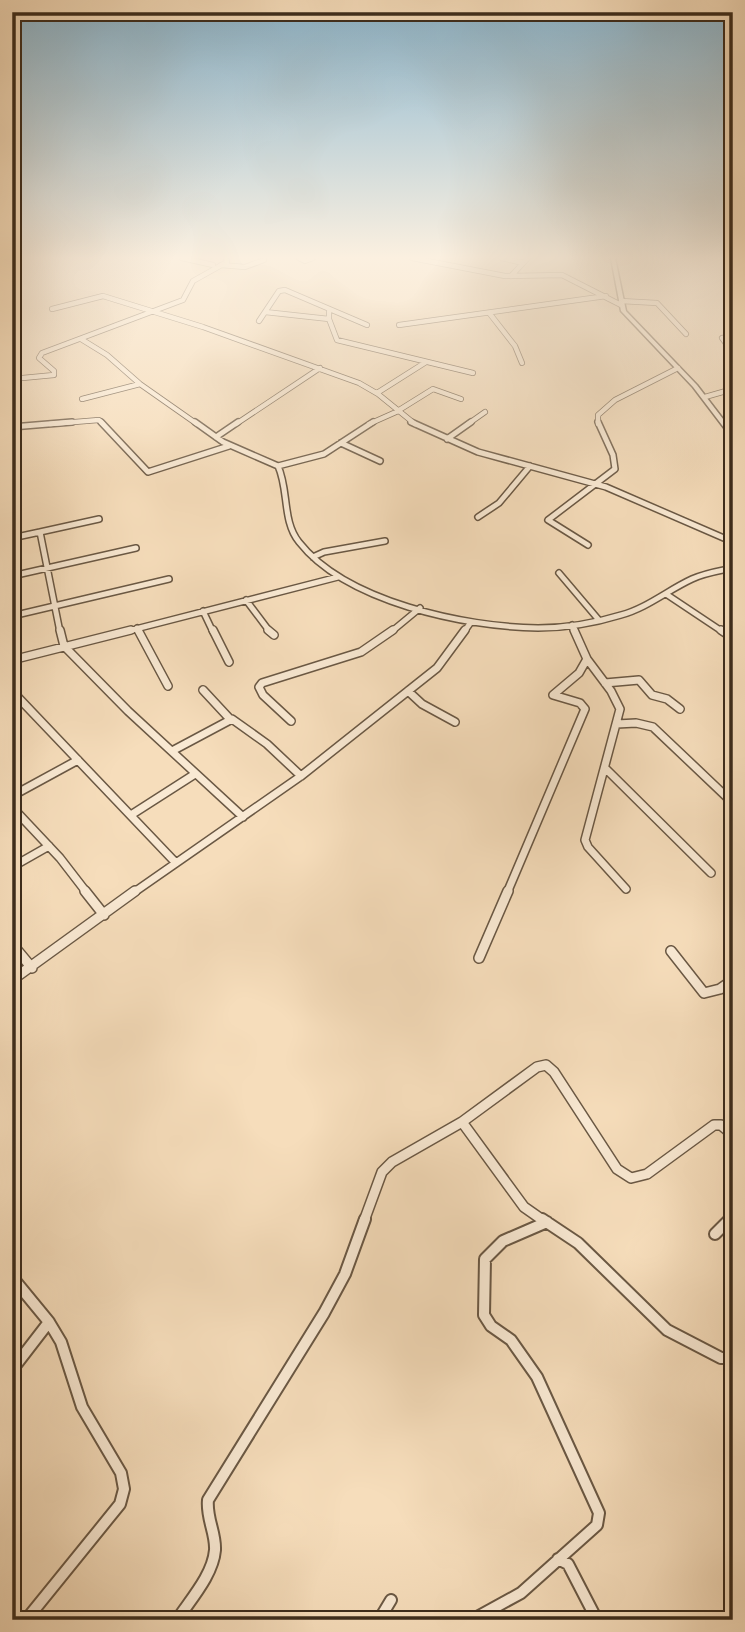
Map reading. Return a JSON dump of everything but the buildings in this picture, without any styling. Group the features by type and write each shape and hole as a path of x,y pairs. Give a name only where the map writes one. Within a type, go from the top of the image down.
{"street":[{"path":"12,379 54,375 54,370 39,356 93,334"},
{"path":"220,334 359,383 377,393 407,421 478,452 598,484 733,542"},
{"path":"335,334 337,340 473,373"},
{"path":"506,334 515,346 522,363"},
{"path":"645,334 705,397 733,436"},
{"path":"722,338 733,353"},
{"path":"80,339 107,355 140,384 229,446 278,466 324,454 367,425 396,412 413,398 433,388 461,399"},
{"path":"377,393 426,362"},
{"path":"216,437 320,368"},
{"path":"588,545 548,520 598,484 612,472 616,464 597,423 598,415 615,400 677,368"},
{"path":"82,399 140,384"},
{"path":"705,397 733,389"},
{"path":"447,439 485,412"},
{"path":"12,427 99,420 148,472 229,446"},
{"path":"723,424 733,423"},
{"path":"341,443 380,461"},
{"path":"278,466 292,530 313,557 338,577 364,590 471,622 517,627 572,625 635,611 695,578 733,568"},
{"path":"478,517 499,503 530,466"},
{"path":"12,538 99,519"},
{"path":"40,532 53,606 64,646 243,817"},
{"path":"313,557 324,552 385,541"},
{"path":"12,576 136,548"},
{"path":"559,573 598,619"},
{"path":"12,660 338,577"},
{"path":"12,616 169,579"},
{"path":"666,594 733,638"},
{"path":"246,600 274,635"},
{"path":"291,721 262,695 259,687 262,683 361,652 381,640 420,608"},
{"path":"203,611 229,662"},
{"path":"12,980 175,862 301,776 437,668 471,622"},
{"path":"572,625 587,659 606,683 620,709 585,840 588,847 626,889"},
{"path":"137,628 168,686"},
{"path":"479,958 585,709 580,703 555,698 554,692 579,673 587,659"},
{"path":"606,683 639,680 652,695 667,699 680,709"},
{"path":"204,690 229,718 267,744 301,776"},
{"path":"12,691 175,862"},
{"path":"408,691 422,704 455,722"},
{"path":"172,751 229,718"},
{"path":"617,724 653,727 733,803"},
{"path":"12,796 78,760"},
{"path":"605,768 711,873"},
{"path":"131,814 195,774"},
{"path":"12,807 48,846 104,915"},
{"path":"12,867 48,846"},
{"path":"12,944 32,968"},
{"path":"671,951 704,993 720,989 733,980"},
{"path":"177,1620 214,1556 214,1538 206,1510 208,1500 340,1284 382,1172 392,1162 462,1122 537,1067 546,1065 551,1068 624,1175 639,1178 647,1174 714,1125 721,1125 733,1135"},
{"path":"462,1122 477,1139 516,1199 578,1243 667,1330 721,1358 733,1358"},
{"path":"715,1234 733,1216"},
{"path":"472,1620 521,1593 597,1525 599,1513 537,1377 511,1340 491,1326 484,1315 485,1259 503,1241 547,1222"},
{"path":"12,1277 61,1342 82,1407 121,1473 124,1489 120,1504 26,1620"},
{"path":"12,1370 48,1322"},
{"path":"12,1392 13,1408"},
{"path":"558,1559 568,1564 597,1620"},
{"path":"379,1620 391,1600"}]}
